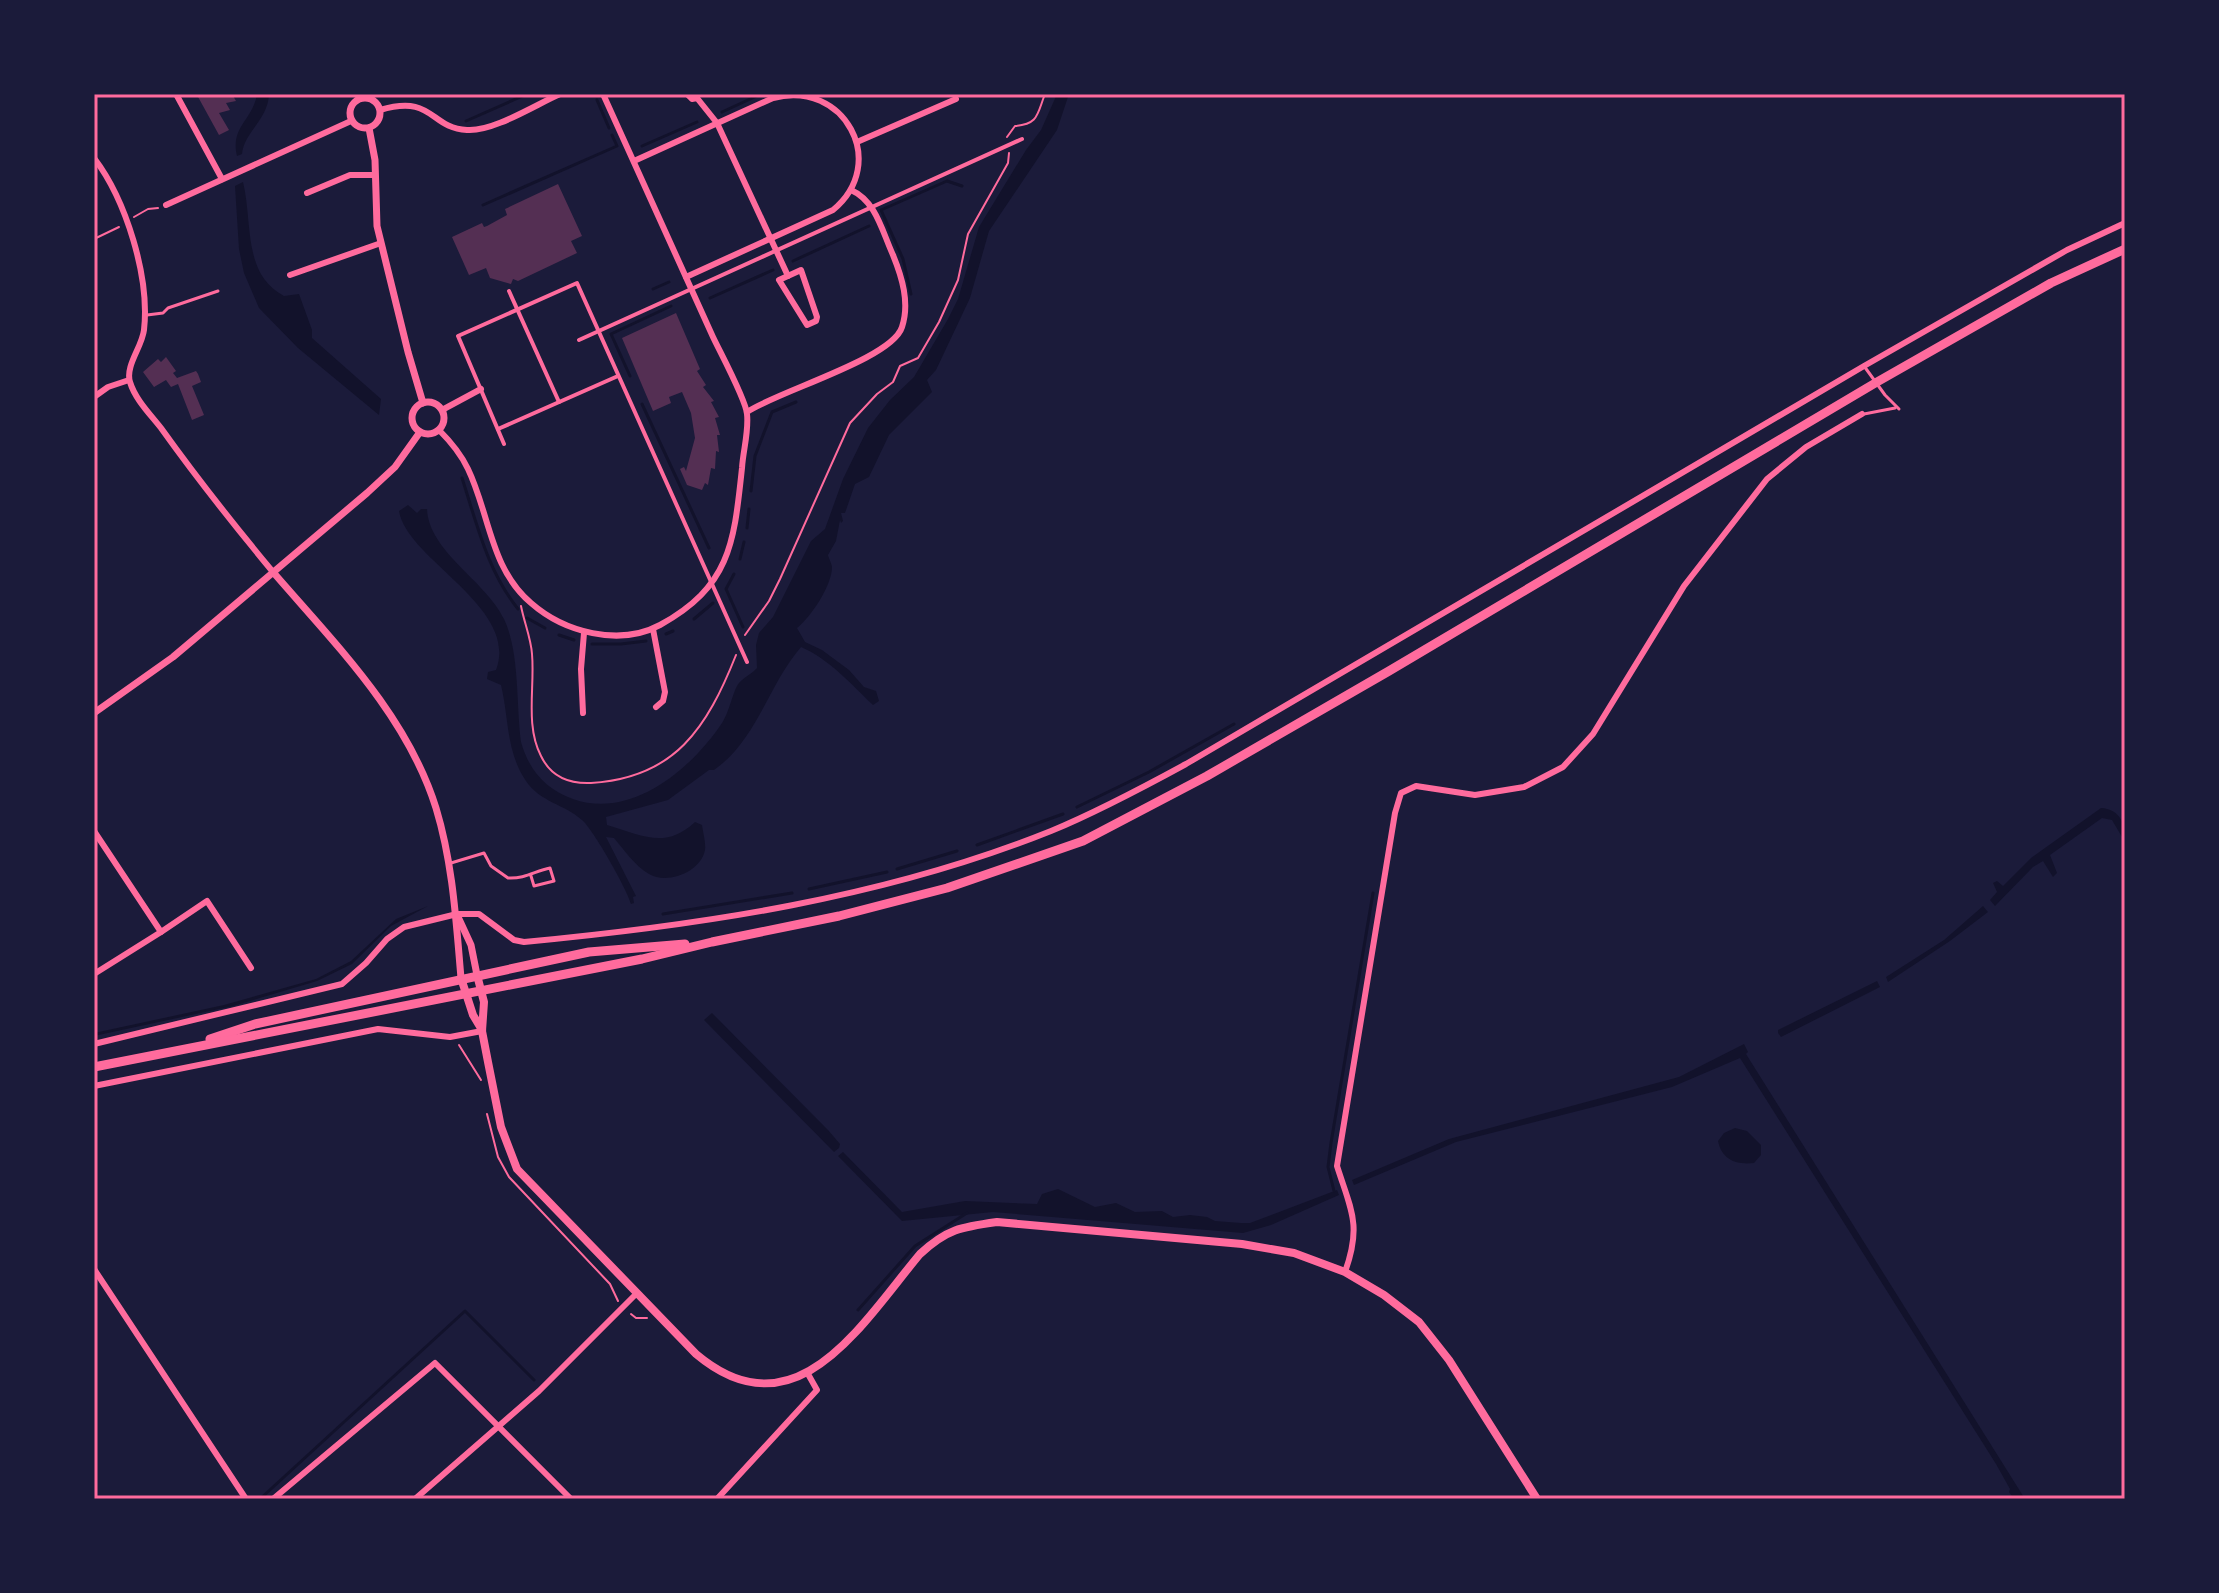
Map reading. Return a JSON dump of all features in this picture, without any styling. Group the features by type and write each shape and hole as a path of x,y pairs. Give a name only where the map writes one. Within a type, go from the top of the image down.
{"main road":[{"path":"94,1067 642,959 839,916 947,888 1083,841 1207,776 2051,283 2125,249"},
{"path":"185,1047 255,1024 589,952 712,942"},
{"path":"477,975 484,1012 482,1031 501,1127 517,1169 696,1354 723,1373 741,1380 763,1383 786,1381 808,1374 836,1353 920,1254 934,1241 957,1228 997,1222 1242,1244 1294,1253 1345,1272 1419,1322 1449,1360 1537,1499"},
{"path":"461,978 473,1015 482,1031"}],"street":[{"path":"176,94 222,179"},
{"path":"380,110 414,105 455,128 476,130 560,94"},
{"path":"439,430 469,470 492,546 517,590 550,618 584,633 618,634 653,629 685,611 712,584 731,546 747,412 603,94"},
{"path":"687,94 692,99 698,96 717,123 788,276"},
{"path":"634,161 773,98 789,95 807,96 837,111 857,142 858,168 851,190 839,205 826,215 686,277"},
{"path":"360,96 373,100 380,110 378,121 369,128 359,128 351,121 351,105 360,96"},
{"path":"857,142 956,99"},
{"path":"166,205 351,121"},
{"path":"369,128 375,160 375,212 381,243 423,403"},
{"path":"579,340 1022,139"},
{"path":"94,158 130,220 139,269 145,315 141,345 130,368 129,380 170,441 273,572 380,698 400,728 435,807 449,864 457,914 461,978"},
{"path":"307,193 350,175 374,175"},
{"path":"747,412 867,358 902,329 905,305 902,281 872,207 863,195 851,190"},
{"path":"94,1044 342,984 387,939 404,927 457,914 479,914 514,940 524,942 724,918 925,874 1076,821 1186,764 2067,250 2125,223"},
{"path":"290,275 381,243"},
{"path":"801,270 817,317 812,324 803,322 779,280 788,276 801,270"},
{"path":"504,444 458,336 577,283 747,662"},
{"path":"509,291 559,402"},
{"path":"498,429 618,376"},
{"path":"94,397 108,387 129,380"},
{"path":"442,410 481,389"},
{"path":"434,403 442,410 444,419 439,430 429,434 416,428 413,416 418,406 434,403"},
{"path":"1345,1272 1354,1247 1353,1221 1337,1166 1395,813 1401,793 1416,786 1475,795 1524,787 1563,767 1593,734 1684,586 1767,479 1806,447 1862,414"},
{"path":"94,713 173,657 395,467 420,432"},
{"path":"653,629 665,692 663,701 656,707"},
{"path":"583,713 581,669 584,633"},
{"path":"94,831 161,932"},
{"path":"94,974 207,901 251,968"},
{"path":"457,914 471,945 477,975"},
{"path":"94,1086 378,1029 450,1037 482,1031"},
{"path":"94,1269 246,1499"},
{"path":"415,1499 539,1391 636,1294"},
{"path":"273,1499 435,1363 571,1499"},
{"path":"717,1499 817,1390 808,1374"}],"lane":[{"path":"145,315 163,313 168,308 218,291"},
{"path":"1862,414 1883,408 1899,409 1864,366"},
{"path":"449,864 484,853 491,866 503,876 531,876 538,870 550,868 554,881 534,886 531,876"}],"path":[{"path":"517,590 532,654 532,707 537,746 548,767 563,780 572,783 628,779 650,770 678,751 713,705 739,646 780,579 853,417 893,382 900,366 918,358 934,332 951,299 968,234 1008,163 1003,142 1015,126 1029,125 1033,121 1045,94"},
{"path":"94,239 108,234 148,209 166,205"}],"shaded area":[{"path":"257,94 269,94 268,103 242,154 237,156 239,130"},
{"path":"1057,94 1069,94 1057,130 989,231 970,298 936,370 927,380 932,392 889,435 869,477 855,484 845,513 841,513 843,521 841,523 840,520 836,541 828,555 832,567 828,583 814,609 797,628 805,642 849,670 864,687 876,691 879,701 873,705 831,665 801,647 752,728 729,758 668,800 606,817 607,825 653,838 674,836 695,822 702,825 705,850 702,858 690,870 674,877 649,874 614,838 606,837 636,896 631,904 610,860 582,820 538,794 526,781 511,747 501,685 487,679 488,672 496,670 499,647 492,625 460,585 421,548 406,529 399,511 408,505 417,513 427,509 437,539 484,591 504,619 513,647 521,742 534,770 546,784 563,795 595,804 638,796 658,786 694,757 709,740 725,718 739,683 757,668 759,633 773,617 811,541 825,529 843,479 868,428 890,400 914,377 948,319 958,299 979,227 1041,130"},
{"path":"243,182 252,246 261,275 284,296 299,294 312,338 381,399 379,415 298,348 259,308 244,273 239,249 235,186"},
{"path":"2101,808 2119,817 2125,838 2112,820 2102,818 2050,855 2057,873 2053,877 2043,861 2033,867 1995,906 1990,900 1997,892 1993,883 1997,881 2003,886 2031,858"},
{"path":"428,906 391,926 352,964 317,981 233,1006 94,1036 94,1033 224,1005 316,979 351,961 396,919"},
{"path":"1983,906 1988,912 1888,982 1886,977 1944,940"},
{"path":"1877,981 1880,987 1781,1037 1778,1033 1778,1030"},
{"path":"712,1013 828,1130 840,1144 839,1148 834,1152 704,1020"},
{"path":"1744,1044 1746,1054 2025,1499 2014,1499 2009,1492 1996,1464 1740,1058 1672,1087 1456,1142 1354,1185 1352,1180 1449,1139 1679,1077"},
{"path":"1735,1128 1747,1131 1761,1145 1761,1155 1754,1163 1736,1162 1723,1153 1718,1141 1724,1133"},
{"path":"843,1152 902,1212 965,1201 1037,1204 1042,1194 1058,1189 1095,1207 1116,1203 1135,1212 1162,1211 1173,1217 1190,1215 1215,1221 1250,1223 1337,1190 1339,1195 1271,1225 1243,1233 993,1212 902,1221 838,1156"}],"building":[{"path":"232,94 236,101 226,103 230,110 219,113 229,130 219,135 197,95"},
{"path":"558,184 582,236 571,241 577,253 518,281 513,279 511,284 490,278 486,268 469,275 452,237 482,223 484,227 487,226 507,215 505,209"},
{"path":"676,313 700,369 697,371 706,385 703,387 714,401 711,402 719,417 715,418 720,435 717,435 719,452 716,451 715,469 711,468 708,485 705,483 702,490 687,485 680,469 684,467 686,471 695,438 691,413 682,392 669,397 671,403 653,411 622,338"},
{"path":"166,357 177,378 196,371 198,374 201,382 192,386 204,415 192,420 178,384 171,387 166,380 154,387 143,372 158,359 161,362"}],"waterway":[{"path":"466,121 527,94"},
{"path":"722,112 761,94"},
{"path":"597,100 609,128"},
{"path":"642,146 697,122"},
{"path":"483,205 617,146 612,135"},
{"path":"911,294 903,259 881,210 947,181 962,186"},
{"path":"793,261 869,226"},
{"path":"710,298 773,270"},
{"path":"653,289 669,282"},
{"path":"630,376 611,334 671,306"},
{"path":"751,491 755,456 772,412 796,402"},
{"path":"642,404 709,548"},
{"path":"462,478 491,563 518,609"},
{"path":"747,528 749,509"},
{"path":"740,559 744,542"},
{"path":"734,574 726,589 743,627"},
{"path":"694,619 713,603"},
{"path":"527,618 545,628"},
{"path":"666,634 673,631"},
{"path":"559,635 574,640"},
{"path":"592,644 646,641"},
{"path":"1077,807 1149,772 1234,724"},
{"path":"977,845 1063,814"},
{"path":"897,869 957,851"},
{"path":"809,889 887,872"},
{"path":"663,914 792,893"},
{"path":"1334,1191 1328,1167 1331,1143 1373,893"},
{"path":"858,1310 915,1246 967,1213"},
{"path":"260,1499 465,1311 534,1380"}]}
